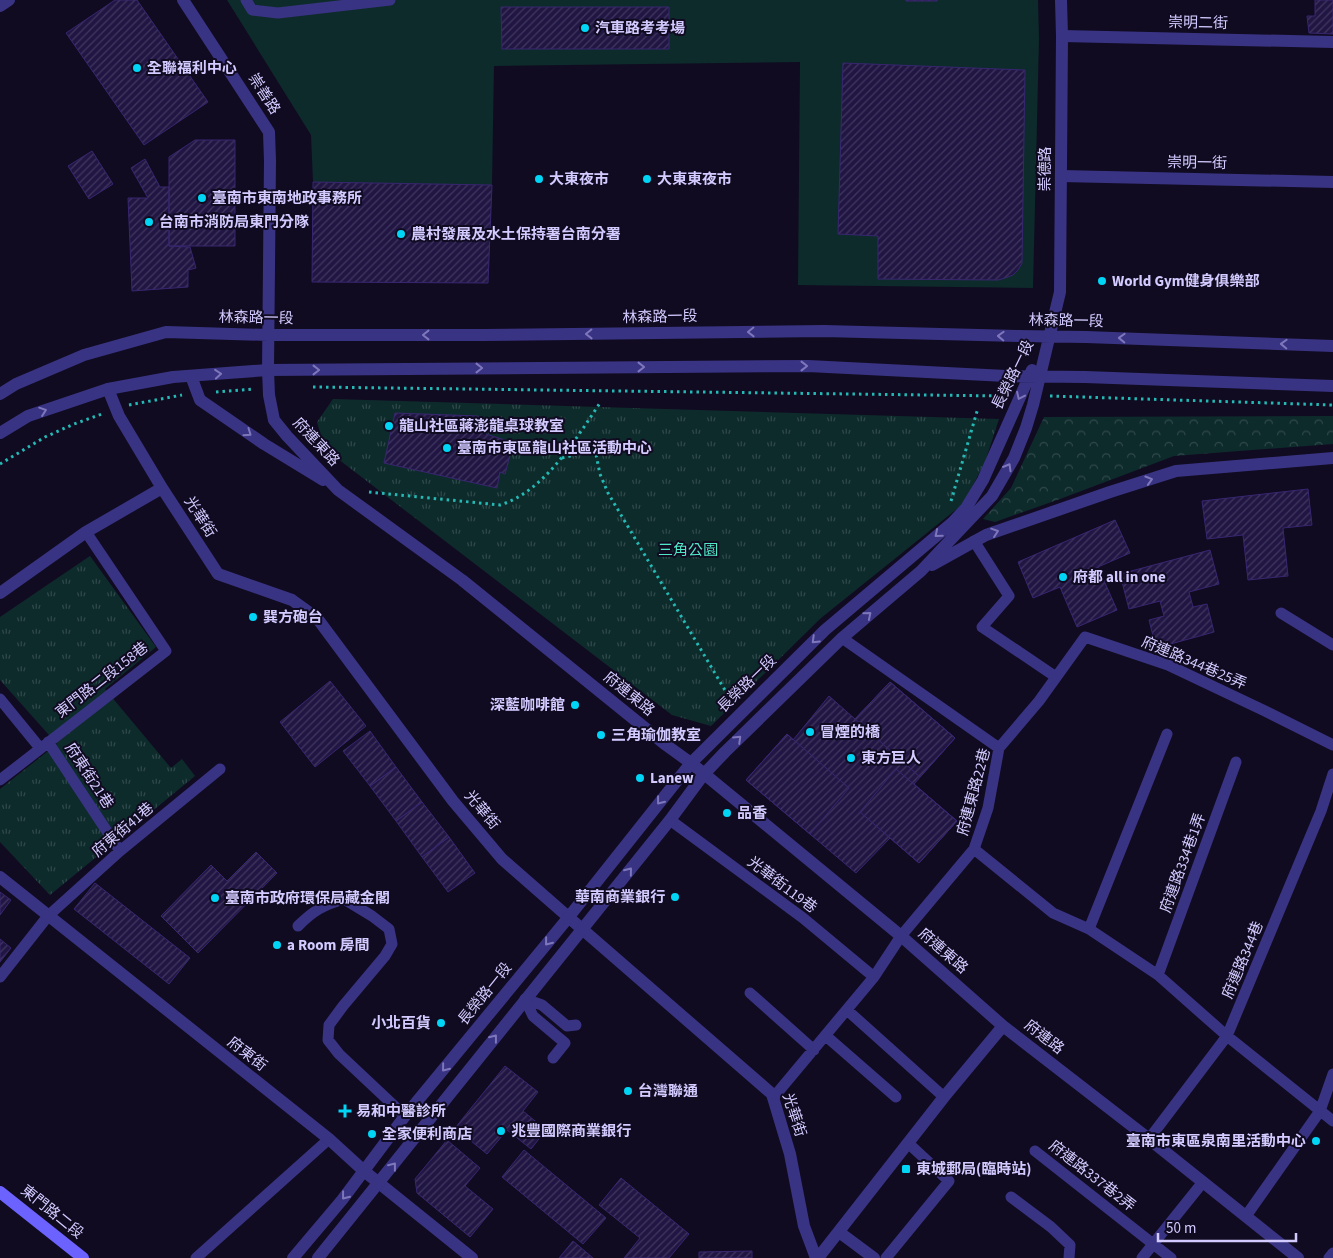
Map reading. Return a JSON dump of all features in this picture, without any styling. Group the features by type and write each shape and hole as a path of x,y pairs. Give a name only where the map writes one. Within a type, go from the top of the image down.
{"main road":[{"name":"東門路二段","path":"0,1192 83,1258"}],"street":[{"path":"0,6 9,0"},
{"name":"崇善路","path":"183,0 269,132 268,370"},
{"name":"崇德路","path":"1050,337 1060,292 1061,0"},
{"name":"崇明二街","path":"1062,36 1333,42"},
{"name":"崇明一街","path":"1061,176 1333,182"},
{"name":"林森路一段","path":"0,394 16,384 84,355 166,332 268,335 483,335 824,331 1096,337 1333,346"},
{"name":"長榮路一段","path":"293,1258 342,1200 405,1116 568,918 690,763 825,630 953,522 966,508 983,480 1020,396 1035,376 1050,337"},
{"path":"0,434 28,416 108,389 173,377 268,370 808,366 1333,386"},
{"name":"府連東路","path":"268,370 274,420 338,490 462,580 704,774 901,936 1003,1026"},
{"path":"190,376 200,400 264,444 338,490"},
{"name":"長榮路一段","path":"318,1258 670,820 704,774 842,638 921,571 992,496 1014,458 1026,428 1035,396 1035,376"},
{"name":"光華街","path":"108,389 119,416 162,488 218,574 292,600 317,618 454,801 502,859 772,1094 790,1154 804,1226 817,1258"},
{"path":"921,571 986,535 1176,471 1333,458"},
{"path":"0,593 86,532 162,488"},
{"name":"府東街","path":"0,877 329,1139 379,1184 472,1258"},
{"name":"府連路","path":"817,1258 944,1097 1003,1026 1150,1139 1298,1258"},
{"path":"839,1232 874,1258"}],"lane":[{"path":"246,0 252,10 278,13 390,0"},
{"name":"東門路二段158巷","path":"0,780 166,651 86,532"},
{"path":"974,542 1009,596 982,626 1056,677"},
{"path":"1281,613 1333,645"},
{"name":"府連路344巷25弄","path":"1056,677 1085,637 1168,665 1333,745"},
{"path":"842,638 999,748"},
{"name":"府連東路22巷","path":"901,936 974,849 988,808 999,748 1039,701 1056,677"},
{"path":"0,699 44,745"},
{"path":"1089,929 1167,734"},
{"name":"府東街21巷","path":"44,745 120,851"},
{"name":"府連路334巷1弄","path":"1158,975 1236,762"},
{"name":"府東街41巷","path":"0,976 48,916 120,851 220,769"},
{"name":"府連路344巷","path":"1150,1139 1228,1036 1321,811 1333,774"},
{"name":"光華街119巷","path":"670,820 803,918 874,977"},
{"path":"974,849 1053,913 1089,929 1158,975 1228,1036 1333,1121"},
{"path":"298,926 311,913 330,903 344,899 372,916 389,930 392,944 385,956 329,1025 328,1040 339,1054 405,1116"},
{"path":"773,1098 874,977 901,936"},
{"path":"750,994 814,1050"},
{"path":"525,999 542,1005 567,1026 576,1025"},
{"path":"525,999 533,1016 565,1043 553,1058"},
{"path":"847,1010 944,1097"},
{"path":"826,1036 896,1097"},
{"path":"1246,1216 1320,1111 1333,1074"},
{"path":"196,1258 329,1139"},
{"path":"886,1258 949,1180 908,1144"},
{"name":"府連路337巷2弄","path":"1035,1151 1171,1258"},
{"path":"1142,1258 1203,1182"},
{"path":"1011,1197 1051,1227 1070,1245 1069,1258"},
{"path":"1329,1258 1333,1253"}],"path":[{"path":"308,387 1020,396"},
{"path":"0,464 45,437 116,408 197,393 269,388"},
{"path":"1035,396 1333,405"},
{"path":"369,492 500,505 514,501 534,486 562,458 600,403"},
{"path":"949,505 978,408"},
{"path":"562,458 595,450 600,474 608,493 734,706"}],"green space":[{"path":"227,0 1038,0 1039,39 1033,288 798,285 800,62 494,66 492,185 313,182 311,135"},
{"name":"三角公園","path":"333,399 999,419 985,462 963,504 821,618 711,726 672,715 325,449 317,422"},
{"path":"1333,416 1333,444 1174,456 995,522 983,519 1011,488 1044,417"},
{"path":"90,556 156,647 105,689 171,768 182,759 195,776 50,895 0,842 0,789 57,744 0,680 0,617"}],"building":[{"name":"全聯福利中心","path":"115,0 137,0 208,102 144,145 66,33"},
{"path":"937,0 937,1 906,1"},
{"path":"1315,0 1333,0 1333,34 1309,33 1307,16 1315,16"},
{"name":"汽車路考考場","path":"501,7 669,7 669,49 502,49"},
{"path":"843,63 1025,70 1022,263 1013,275 998,280 878,279 878,236 838,234"},
{"name":"臺南市東南地政事務所","path":"195,140 235,140 235,246 169,246 169,157"},
{"path":"92,151 113,184 89,199 68,166"},
{"name":"台南市消防局東門分隊","path":"145,159 160,187 169,187 169,246 190,247 196,268 188,270 188,287 132,291 128,198 148,198 131,168"},
{"name":"農村發展及水土保持署台南分署","path":"313,182 492,185 488,283 312,282"},
{"name":"臺南市東區龍山社區活動中心","path":"395,413 478,416 486,434 508,441 504,454 510,455 505,474 500,472 497,488 384,463"},
{"path":"1308,489 1312,525 1283,528 1288,576 1248,580 1243,535 1207,539 1202,501"},
{"name":"府都 all in one","path":"1115,520 1130,553 1098,567 1117,610 1077,627 1060,587 1033,598 1018,562"},
{"name":"府都 all in one","path":"1210,550 1219,584 1189,592 1193,607 1207,604 1214,632 1156,648 1149,620 1164,616 1160,601 1129,609 1120,574"},
{"path":"330,681 366,726 315,767 280,722"},
{"name":"東方巨人","path":"890,682 955,738 914,784 957,821 919,863 890,838 856,873 746,780 787,734 793,740 829,696 855,719"},
{"path":"890,682 955,738 920,777 855,719"},
{"path":"370,731 396,767 370,786 343,751"},
{"path":"787,734 849,788 810,834 746,780"},
{"path":"396,767 422,802 396,821 370,786"},
{"path":"896,769 957,821 919,863 860,812"},
{"path":"422,802 449,837 422,857 396,821"},
{"path":"449,837 475,873 448,892 422,857"},
{"name":"臺南市政府環保局藏金閣","path":"256,852 277,873 198,953 161,916 211,865 227,881"},
{"path":"95,883 190,958 169,984 74,909"},
{"path":"0,892 11,900 0,915"},
{"path":"0,939 11,948 0,962"},
{"path":"505,1066 538,1092 523,1111 546,1130 531,1149 507,1130 487,1154 455,1128"},
{"path":"447,1140 480,1168 465,1186 493,1209 470,1237 417,1193 415,1179"},
{"path":"524,1150 606,1218 583,1244 502,1177"},
{"path":"621,1178 689,1234 669,1258 624,1258 640,1238 599,1205"},
{"path":"573,1241 593,1258 559,1258"},
{"path":"752,1251 752,1258 699,1258 699,1252"}],"place":[{"name":"汽車路考考場","path":"585,28"},
{"name":"全聯福利中心","path":"137,68"},
{"name":"大東夜市","path":"539,179"},
{"name":"大東東夜市","path":"647,179"},
{"name":"臺南市東南地政事務所","path":"202,198"},
{"name":"台南市消防局東門分隊","path":"149,222"},
{"name":"農村發展及水土保持署台南分署","path":"401,234"},
{"name":"World Gym健身俱樂部","path":"1102,281"},
{"name":"龍山社區蔣澎龍桌球教室","path":"389,426"},
{"name":"臺南市東區龍山社區活動中心","path":"447,448"},
{"name":"府都 all in one","path":"1063,577"},
{"name":"巽方砲台","path":"253,617"},
{"name":"深藍咖啡館","path":"575,705"},
{"name":"冒煙的橋","path":"810,732"},
{"name":"三角瑜伽教室","path":"601,735"},
{"name":"東方巨人","path":"851,758"},
{"name":"Lanew","path":"640,778"},
{"name":"品香","path":"727,813"},
{"name":"華南商業銀行","path":"675,897"},
{"name":"臺南市政府環保局藏金閣","path":"215,898"},
{"name":"a Room 房間","path":"277,945"},
{"name":"小北百貨","path":"441,1023"},
{"name":"台灣聯通","path":"628,1091"},
{"name":"易和中醫診所","path":"345,1111"},
{"name":"兆豐國際商業銀行","path":"501,1131"},
{"name":"全家便利商店","path":"372,1134"},
{"name":"臺南市東區泉南里活動中心","path":"1316,1141"},
{"name":"東城郵局(臨時站)","path":"906,1169"}]}
